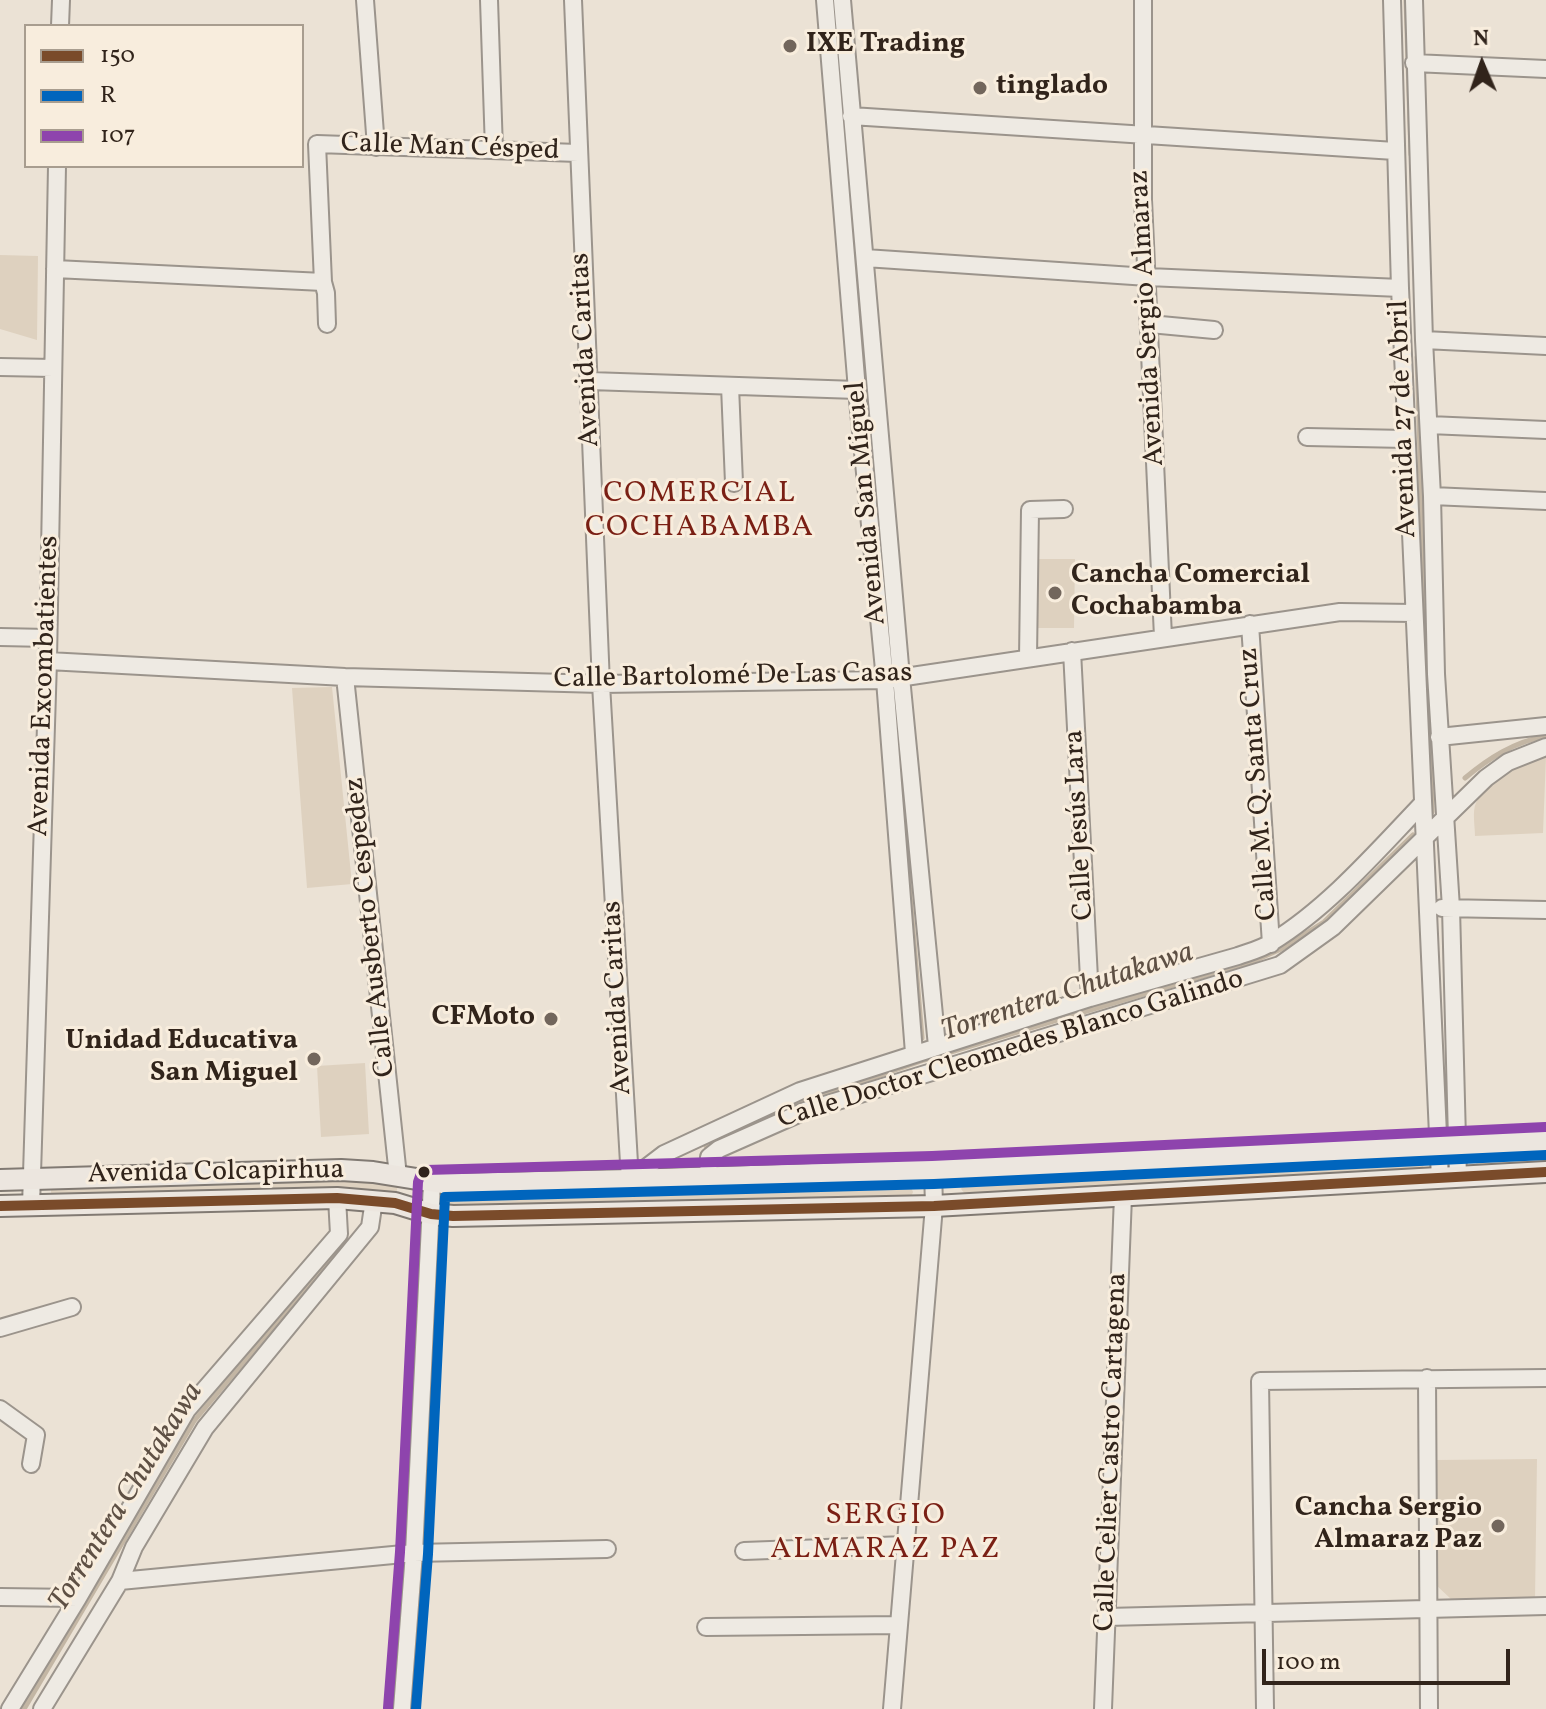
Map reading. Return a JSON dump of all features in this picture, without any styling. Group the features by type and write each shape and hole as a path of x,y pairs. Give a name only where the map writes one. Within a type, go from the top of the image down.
{"main road":[{"name":"Avenida Colcapirhua","path":"0,1180 341,1170 432,1183 630,1180 933,1170 1546,1141"},
{"name":"Avenida Colcapirhua","path":"0,1206 337,1198 401,1204 431,1214 468,1216 934,1206 1546,1172"}],"street":[{"path":"60,24 61,0"},
{"path":"365,0 376,147"},
{"path":"489,0 494,150"},
{"name":"Avenida Caritas","path":"573,0 601,684 630,1180"},
{"name":"Avenida San Miguel","path":"825,0 857,390 937,1046"},
{"name":"Avenida San Miguel","path":"842,0 865,258 914,1053"},
{"name":"Avenida Sergio Almaraz","path":"1143,0 1141,134 1163,637"},
{"name":"Avenida 27 de Abril","path":"1392,0 1395,151 1416,662 1429,908 1448,1146"},
{"name":"Avenida 27 de Abril","path":"1414,0 1439,737 1451,908 1448,1146"},
{"path":"1414,63 1546,69"},
{"path":"851,116 1395,151"},
{"name":"Calle Man Césped","path":"327,324 317,144 578,153"},
{"name":"Avenida Excombatientes","path":"31,1206 48,661 57,168"},
{"path":"865,258 1148,277 1400,288"},
{"path":"55,269 323,282"},
{"path":"1150,324 1214,330"},
{"path":"1424,340 1546,346"},
{"path":"0,367 53,368"},
{"path":"590,381 857,390"},
{"path":"730,386 734,483"},
{"path":"1429,425 1546,430"},
{"path":"1307,437 1406,439"},
{"path":"1432,496 1546,501"},
{"path":"1028,658 1030,510 1064,509"},
{"name":"Calle Bartolomé De Las Casas","path":"48,661 345,677 601,684 893,678 1340,612 1414,613"},
{"name":"Calle M. Q. Santa Cruz","path":"1250,624 1271,944"},
{"path":"0,637 48,638"},
{"name":"Calle Jesús Lara","path":"1072,651 1090,998"},
{"path":"1416,662 1436,662"},
{"name":"Calle Ausberto Cespedez","path":"345,677 398,1176"},
{"path":"1439,737 1546,726"},
{"name":"Calle Doctor Cleomedes Blanco Galindo","path":"708,1177 709,1157 719,1149 805,1111 1280,965 1333,927 1486,778 1508,762 1546,747"},
{"path":"630,1180 664,1154 800,1091 1271,944 1327,898 1423,803"},
{"path":"1429,908 1546,910"},
{"path":"1448,1146 1449,1178"},
{"path":"892,1709 934,1206 933,1170"},
{"path":"402,1709 414,1553 432,1183"},
{"name":"Calle Celier Castro Cartagena","path":"1103,1709 1123,1196"},
{"path":"10,1709 187,1410 339,1234 337,1198"},
{"path":"42,1709 120,1581 134,1547 205,1428 370,1227 374,1200"},
{"path":"0,1328 72,1307"},
{"path":"1427,1378 1429,1709"},
{"path":"1265,1709 1260,1381 1546,1378"},
{"path":"0,1409 36,1435 31,1464"},
{"path":"744,1551 905,1545"},
{"path":"120,1581 414,1553 607,1549"},
{"path":"0,1597 78,1598"},
{"path":"1107,1617 1546,1606"},
{"path":"706,1627 899,1625"}],"shaded area":[{"path":"0,255 38,256 37,340 0,329"},
{"name":"Cancha Comercial Cochabamba","path":"1035,559 1075,559 1074,628 1035,628"},
{"path":"332,687 352,884 307,888 292,688"},
{"path":"1546,756 1543,833 1475,836 1475,806 1488,786 1516,767"},
{"path":"365,1063 369,1134 321,1137 317,1066"},
{"path":"1546,1149 1546,1165 1479,1168 1476,1164 1479,1153"},
{"path":"1419,1155 1425,1164 1420,1171 966,1195 961,1189 966,1180"},
{"path":"362,1179 398,1185 396,1195 331,1189 51,1194 51,1185"},
{"path":"906,1183 913,1192 911,1197 454,1207 447,1204 447,1195 456,1193"},
{"path":"1537,1459 1535,1600 1451,1599 1436,1585 1436,1460"}],"waterway":[{"path":"1406,0 1411,155"},
{"path":"841,81 857,294"},
{"path":"1417,357 1426,646"},
{"path":"864,376 887,617"},
{"path":"1429,700 1432,812"},
{"name":"Torrentera Chutakawa","path":"1465,778 1502,752 1546,736"},
{"path":"899,763 922,1038"},
{"name":"Torrentera Chutakawa","path":"706,1146 800,1103 924,1060 1256,960 1281,949 1324,922 1413,835"},
{"name":"Torrentera Chutakawa","path":"24,1709 194,1421 342,1245"}],"transit line":[{"name":"107","path":"388,1708 400,1552 418,1182 426,1170 932,1156 1545,1127"},
{"name":"R","path":"416,1709 428,1554 445,1197 934,1184 1546,1155"},
{"name":"150","path":"0,1206 337,1198 395,1203 431,1214 453,1216 934,1206 1546,1172"}],"place":[{"name":"IXE Trading","path":"790,46"},
{"name":"tinglado","path":"980,88"},
{"name":"Cancha Comercial Cochabamba","path":"1055,593"},
{"name":"CFMoto","path":"551,1019"},
{"name":"Unidad Educativa San Miguel","path":"314,1059"},
{"name":"Cancha Sergio Almaraz Paz","path":"1498,1526"}],"district":[{"name":"COMERCIAL COCHABAMBA","path":"700,512"},
{"name":"SERGIO ALMARAZ PAZ","path":"886,1534"}]}
